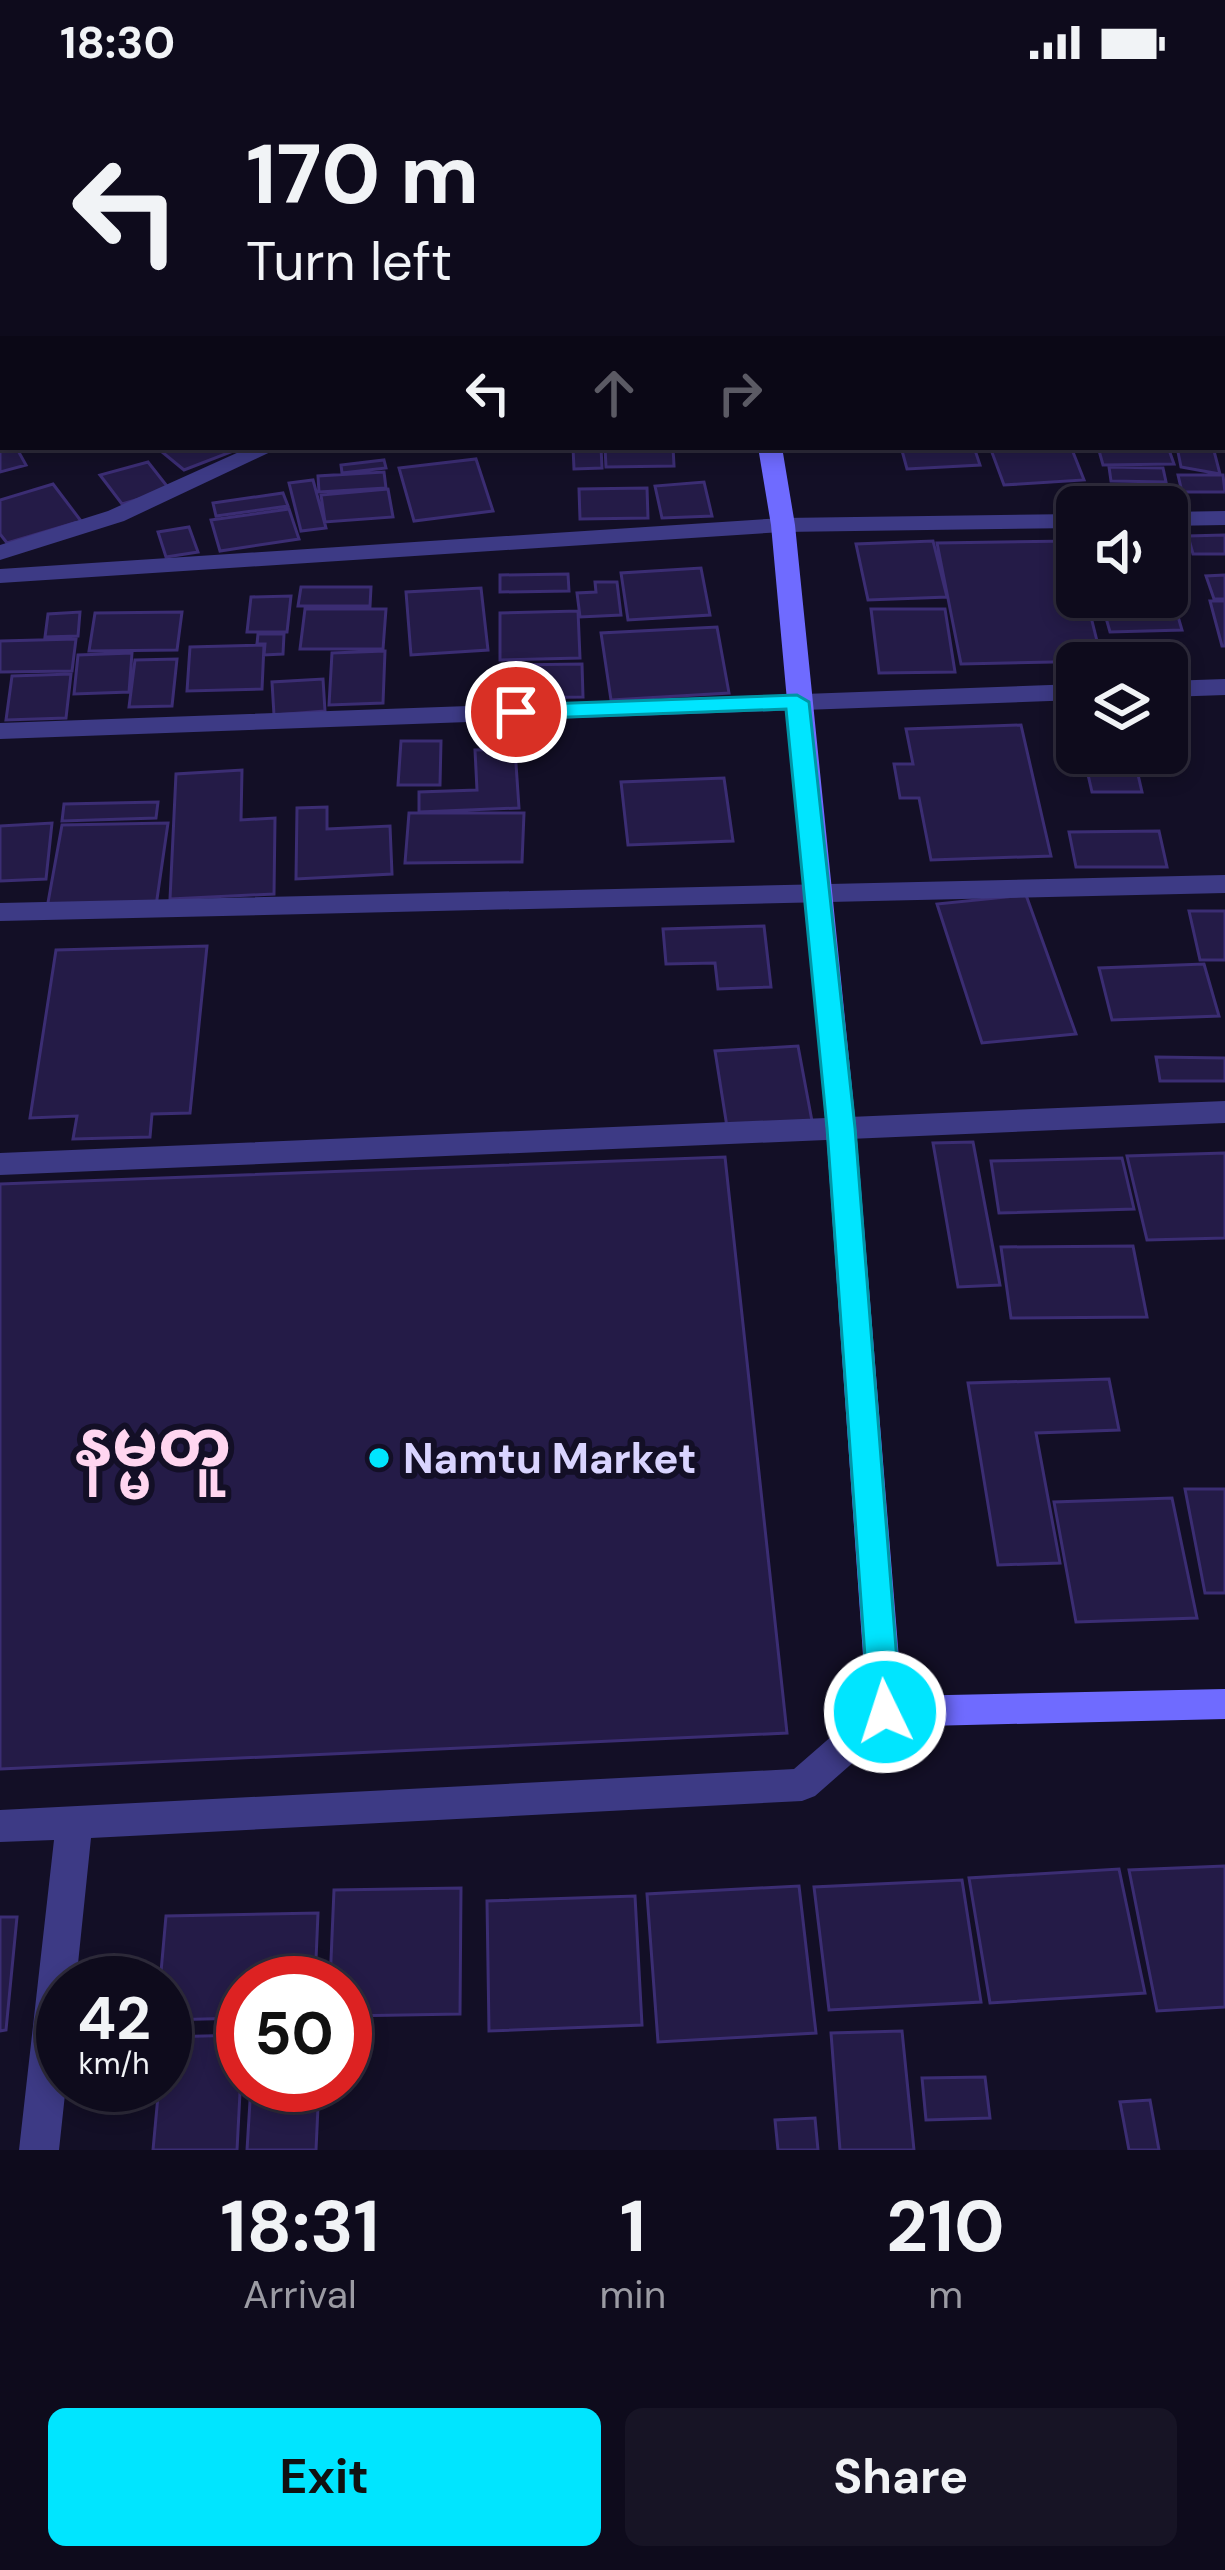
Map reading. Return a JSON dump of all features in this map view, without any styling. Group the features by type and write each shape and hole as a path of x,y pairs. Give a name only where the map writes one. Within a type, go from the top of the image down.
{"main road":[{"path":"770,450 783,525 841,1128 885,1712 1225,1704"}],"street":[{"path":"0,553 116,517 262,450"},
{"path":"1188,519 1225,518"},
{"path":"0,576 783,525 1056,520"},
{"path":"1188,688 1225,687"},
{"path":"0,731 1056,693"},
{"path":"0,913 1225,884"},
{"path":"0,1164 1225,1112"},
{"path":"0,1826 802,1785 885,1712"},
{"path":"39,2150 74,1823"}],"building":[{"path":"0,450 18,450 26,465 0,472"},
{"path":"160,450 236,450 184,470"},
{"path":"573,450 601,450 602,468 574,469"},
{"path":"605,450 673,450 674,466 606,467"},
{"path":"902,450 975,450 980,465 907,469"},
{"path":"991,450 1072,450 1084,480 1004,485"},
{"path":"1099,450 1169,450 1174,464 1103,465"},
{"path":"1178,450 1214,450 1220,474 1181,467"},
{"path":"476,459 493,511 414,521 399,468"},
{"path":"384,460 386,468 342,473 341,465"},
{"path":"148,462 170,490 122,504 100,475"},
{"path":"1109,467 1163,468 1166,482 1111,481"},
{"path":"384,472 386,488 319,492 318,476"},
{"path":"1178,475 1223,475 1225,492 1188,492 1188,486 1181,486"},
{"path":"313,480 326,528 301,531 289,483"},
{"path":"704,482 712,516 662,518 655,486"},
{"path":"53,484 81,521 7,543 0,534 0,500"},
{"path":"647,488 648,518 580,519 579,489"},
{"path":"388,489 393,517 325,522 321,495"},
{"path":"283,493 288,506 216,516 213,503"},
{"path":"289,509 299,539 220,551 211,520"},
{"path":"189,527 198,552 166,557 158,532"},
{"path":"1225,535 1225,554 1193,554 1188,536"},
{"path":"933,541 947,597 868,600 856,544"},
{"path":"1056,541 1056,618 1091,618 1097,642 1056,642 1056,662 961,664 937,543"},
{"path":"701,568 710,615 628,620 621,573"},
{"path":"568,574 569,591 500,592 500,575"},
{"path":"1225,575 1225,599 1214,599 1206,576"},
{"path":"595,582 617,582 621,615 580,617 577,593 596,592"},
{"path":"301,587 371,587 370,606 298,606"},
{"path":"481,588 488,650 411,655 406,592"},
{"path":"291,596 287,632 247,632 251,597"},
{"path":"1210,601 1225,601 1225,646 1222,646"},
{"path":"305,609 386,609 383,649 300,649"},
{"path":"871,609 945,609 955,672 879,673"},
{"path":"578,611 580,658 500,660 500,613"},
{"path":"80,612 78,636 45,637 48,614"},
{"path":"182,612 177,650 89,651 95,613"},
{"path":"1106,618 1178,618 1182,630 1110,632"},
{"path":"717,627 729,693 611,700 601,633"},
{"path":"258,634 284,634 283,654 264,655 265,644 257,644"},
{"path":"76,639 72,671 0,672 0,641"},
{"path":"264,645 262,689 187,691 190,647"},
{"path":"385,651 383,703 329,705 332,653"},
{"path":"132,653 129,692 74,694 78,655"},
{"path":"177,659 172,706 129,707 135,660"},
{"path":"582,664 583,697 508,698 507,665"},
{"path":"71,674 66,718 6,720 12,676"},
{"path":"323,679 325,711 274,715 272,682"},
{"path":"1021,725 1051,856 931,860 919,798 900,798 894,764 913,764 906,729"},
{"path":"401,741 441,741 440,785 398,785"},
{"path":"515,749 519,808 419,812 419,792 477,790 475,750"},
{"path":"242,770 241,820 275,818 274,894 170,899 176,774"},
{"path":"1088,774 1138,774 1142,792 1092,792"},
{"path":"724,778 733,841 628,845 621,782"},
{"path":"158,802 156,818 62,821 64,804"},
{"path":"327,807 327,829 390,826 392,874 296,879 297,808"},
{"path":"409,813 524,813 522,862 405,863"},
{"path":"52,823 46,879 0,881 0,826"},
{"path":"168,823 156,906 47,908 62,825"},
{"path":"1159,831 1167,867 1076,867 1069,832"},
{"path":"1026,895 1076,1034 982,1043 937,904"},
{"path":"1189,911 1225,911 1225,960 1200,960"},
{"path":"764,926 771,987 718,989 715,963 666,964 663,929"},
{"path":"207,946 190,1113 152,1114 150,1137 73,1139 77,1116 30,1118 56,950"},
{"path":"1204,964 1219,1016 1112,1020 1099,968"},
{"path":"798,1046 812,1121 727,1127 715,1051"},
{"path":"1156,1057 1225,1058 1225,1081 1160,1081"},
{"path":"973,1142 1000,1285 958,1287 933,1143"},
{"path":"1225,1153 1225,1238 1147,1240 1127,1156"},
{"name":"Namtu Market","path":"725,1157 787,1733 0,1769 0,1184"},
{"path":"1122,1158 1134,1209 999,1213 991,1161"},
{"path":"1133,1246 1147,1317 1011,1318 1001,1247"},
{"path":"1109,1379 1119,1430 1036,1433 1060,1563 998,1565 968,1383"},
{"path":"1185,1489 1225,1489 1225,1593 1205,1593"},
{"path":"1172,1498 1197,1618 1076,1622 1054,1502"},
{"path":"1225,1866 1225,2007 1157,2011 1129,1870"},
{"path":"1119,1869 1145,1993 990,2003 969,1878"},
{"path":"962,1880 981,2002 829,2010 814,1887"},
{"path":"799,1886 816,2033 658,2042 647,1894"},
{"path":"461,1888 460,2014 372,2016 372,1956 331,1956 334,1890"},
{"path":"635,1896 642,2025 489,2031 487,1901"},
{"path":"318,1913 316,1956 216,1956 216,2019 192,2019 192,1956 162,1956 166,1916"},
{"path":"0,1917 17,1917 6,2030 0,2031"},
{"path":"902,2031 914,2150 840,2150 831,2033"},
{"path":"192,2036 216,2036 216,2112 239,2112 237,2150 153,2150 157,2112 192,2112"},
{"path":"985,2077 990,2118 926,2120 922,2078"},
{"path":"1150,2100 1159,2150 1129,2150 1120,2102"},
{"path":"249,2112 318,2112 316,2150 247,2150"},
{"path":"815,2118 818,2150 778,2150 775,2120"}],"place":[{"name":"Namtu Market","path":"379,1458"}],"district":[{"name":"နမ္မတူ","path":"153,1443"}],"route":[{"path":"516,712 797,702 841,1128 885,1712"}]}
